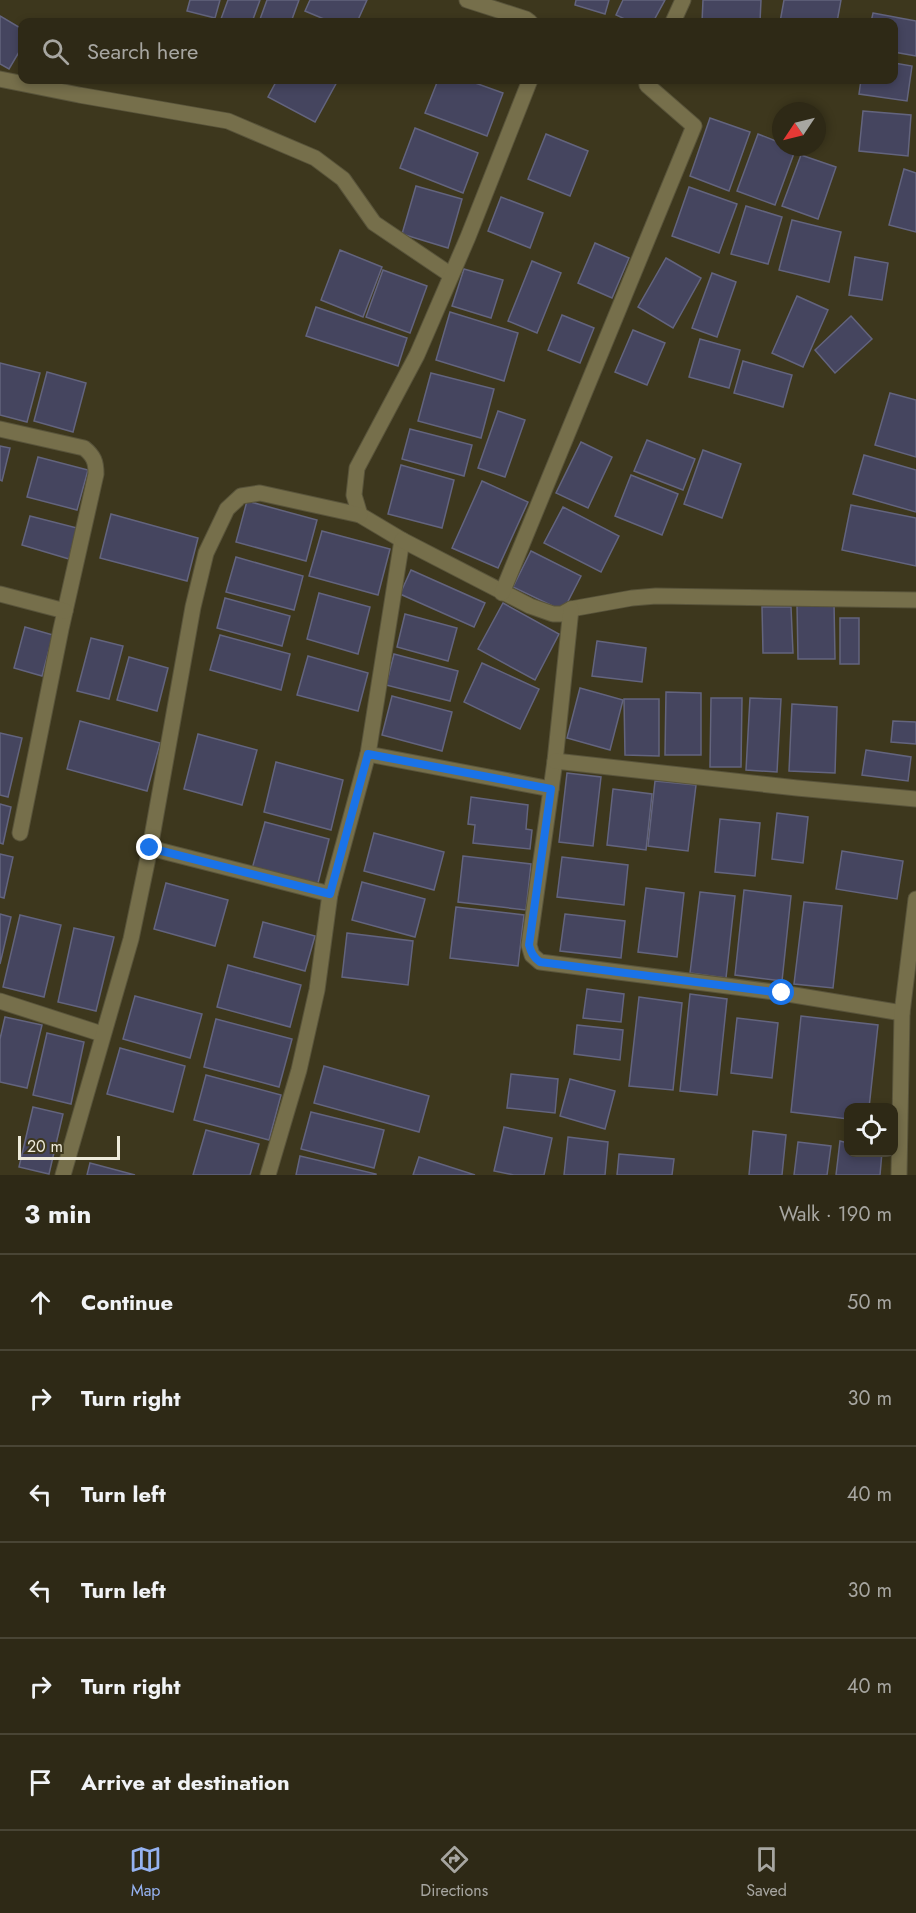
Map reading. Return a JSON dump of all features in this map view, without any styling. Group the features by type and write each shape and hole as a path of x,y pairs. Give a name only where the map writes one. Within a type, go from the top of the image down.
{"street":[{"path":"466,0 523,18"},
{"path":"675,18 683,0"},
{"path":"0,79 18,83"},
{"path":"25,84 228,121 315,158 343,179 374,223 452,275"},
{"path":"360,515 354,495 357,468 417,355 452,275 528,84"},
{"path":"502,593 694,126 647,84"},
{"path":"0,429 84,448 92,454 96,463 96,474 65,611 20,833"},
{"path":"63,1175 131,939 150,848 193,607 206,553 227,509 241,496 260,493 360,515 502,593 553,614 632,598 656,596 916,600"},
{"path":"268,1175 300,1070 317,990 330,894 368,754 402,540"},
{"path":"0,594 65,611"},
{"path":"571,609 555,761 529,945 532,955 540,962 782,993 902,1013"},
{"path":"368,754 551,789"},
{"path":"555,761 916,799"},
{"path":"150,848 330,894"},
{"path":"898,1175 902,1013 914,935 916,899"},
{"path":"0,1001 102,1034"}],"building":[{"path":"190,0 220,0 215,18 187,11"},
{"path":"228,0 260,0 253,18 221,18"},
{"path":"267,0 299,0 292,18 260,18"},
{"path":"310,0 367,0 359,18 322,18 305,11"},
{"path":"576,0 609,0 605,14 575,5"},
{"path":"623,0 665,0 655,18 622,18 616,15"},
{"path":"703,0 761,0 760,18 702,18"},
{"path":"784,0 841,0 838,18 781,18"},
{"path":"873,13 916,21 916,56 898,53 898,18 872,18"},
{"path":"0,16 18,27 18,54 9,69 0,64"},
{"path":"898,64 912,66 907,101 859,94 860,84 898,84"},
{"path":"275,84 336,84 315,122 268,97"},
{"path":"436,84 478,84 503,93 487,136 425,113"},
{"path":"863,111 911,115 908,156 859,151"},
{"path":"710,118 750,132 729,191 690,176"},
{"path":"415,128 478,153 463,193 400,168"},
{"path":"546,134 588,151 570,196 528,179"},
{"path":"758,134 772,139 772,156 793,156 775,205 737,191"},
{"path":"801,156 836,167 818,219 782,206"},
{"path":"904,169 916,173 916,232 889,225"},
{"path":"416,186 462,199 448,248 402,234"},
{"path":"689,187 737,204 719,253 672,236"},
{"path":"501,197 543,213 530,248 488,231"},
{"path":"746,206 782,217 768,264 731,254"},
{"path":"792,220 841,232 829,282 779,270"},
{"path":"595,243 629,258 612,298 578,283"},
{"path":"340,250 382,267 363,317 321,300"},
{"path":"855,257 888,263 882,300 849,295"},
{"path":"666,258 701,278 673,328 638,307"},
{"path":"532,261 561,273 537,333 508,321"},
{"path":"464,269 503,280 491,318 452,306"},
{"path":"383,270 427,286 410,333 366,317"},
{"path":"712,273 736,282 717,337 692,328"},
{"path":"797,296 828,310 803,367 772,353"},
{"path":"316,307 407,338 398,366 306,336"},
{"path":"450,312 518,333 504,381 436,360"},
{"path":"562,315 594,328 580,363 548,350"},
{"path":"851,316 872,339 835,373 815,350"},
{"path":"633,330 665,343 647,385 615,372"},
{"path":"700,339 740,350 729,388 689,377"},
{"path":"743,361 792,375 783,407 734,393"},
{"path":"0,363 40,373 27,422 0,415"},
{"path":"47,372 86,383 73,432 34,421"},
{"path":"431,373 494,389 481,438 418,421"},
{"path":"890,393 916,400 916,457 875,445"},
{"path":"498,411 525,420 505,477 478,468"},
{"path":"410,429 472,445 464,476 402,459"},
{"path":"647,440 695,459 683,490 634,471"},
{"path":"581,442 612,457 588,508 556,493"},
{"path":"0,446 10,448 2,481 0,480"},
{"path":"703,450 741,464 722,518 684,504"},
{"path":"864,455 916,470 916,512 853,494"},
{"path":"38,457 88,470 77,510 27,497"},
{"path":"401,465 454,480 442,528 388,514"},
{"path":"631,475 678,494 662,535 615,516"},
{"path":"482,481 528,502 498,568 452,548"},
{"path":"247,501 317,520 306,561 236,542"},
{"path":"851,505 916,518 916,566 842,550"},
{"path":"563,507 619,536 601,572 544,543"},
{"path":"111,514 198,538 187,581 100,558"},
{"path":"30,516 77,528 69,559 22,545"},
{"path":"322,531 390,549 378,595 309,576"},
{"path":"531,551 581,576 563,611 513,587"},
{"path":"236,557 303,576 294,610 226,592"},
{"path":"411,570 485,603 474,627 400,594"},
{"path":"319,593 370,607 358,654 307,639"},
{"path":"225,598 290,616 282,646 217,628"},
{"path":"503,603 559,634 535,680 478,649"},
{"path":"834,603 835,659 798,659 797,604"},
{"path":"762,607 791,607 793,653 763,653"},
{"path":"405,614 457,628 448,661 397,647"},
{"path":"840,618 859,618 859,664 840,664"},
{"path":"25,627 53,635 42,676 14,668"},
{"path":"220,635 290,654 281,690 210,670"},
{"path":"91,638 123,646 109,699 77,691"},
{"path":"597,641 646,648 642,682 592,676"},
{"path":"394,654 458,671 450,701 386,685"},
{"path":"308,656 368,673 358,711 297,695"},
{"path":"129,657 168,668 157,711 117,700"},
{"path":"482,663 539,689 520,729 464,702"},
{"path":"580,688 623,700 610,750 567,738"},
{"path":"666,692 701,693 701,755 665,755"},
{"path":"392,696 452,712 442,751 382,735"},
{"path":"711,698 742,698 741,767 710,767"},
{"path":"750,698 781,699 777,772 746,770"},
{"path":"624,699 659,699 659,756 625,755"},
{"path":"792,704 837,707 835,773 789,771"},
{"path":"80,721 160,743 147,791 67,769"},
{"path":"893,721 916,722 916,744 891,742"},
{"path":"0,733 22,738 8,797 0,795"},
{"path":"198,734 257,750 242,805 184,789"},
{"path":"866,750 911,757 908,781 862,775"},
{"path":"276,762 343,780 331,830 264,812"},
{"path":"567,773 601,777 593,846 559,842"},
{"path":"655,781 696,785 688,851 648,846"},
{"path":"613,789 652,794 646,850 607,845"},
{"path":"471,797 528,805 526,829 532,830 530,849 473,843 475,825 468,824"},
{"path":"0,804 11,807 3,844 0,843"},
{"path":"777,813 808,817 803,863 772,859"},
{"path":"720,819 760,823 755,876 715,872"},
{"path":"265,822 329,839 317,887 252,869"},
{"path":"374,833 444,852 434,890 364,871"},
{"path":"842,851 903,861 897,899 836,889"},
{"path":"0,854 13,857 4,898 0,897"},
{"path":"463,856 531,864 526,910 458,902"},
{"path":"562,857 628,865 624,905 557,897"},
{"path":"362,882 425,899 415,937 352,920"},
{"path":"166,883 228,900 215,946 154,929"},
{"path":"646,888 684,893 677,957 638,952"},
{"path":"744,890 791,896 782,981 735,975"},
{"path":"700,892 735,896 726,978 690,973"},
{"path":"804,902 842,906 833,988 794,984"},
{"path":"456,907 524,915 518,966 450,958"},
{"path":"0,914 11,917 0,964"},
{"path":"565,914 625,921 621,958 560,951"},
{"path":"20,915 61,925 44,997 3,987"},
{"path":"263,922 315,936 305,971 254,957"},
{"path":"74,928 114,937 96,1011 58,1002"},
{"path":"347,933 413,941 408,985 342,977"},
{"path":"228,965 301,985 290,1027 217,1007"},
{"path":"587,989 624,994 621,1022 583,1018"},
{"path":"690,994 727,999 717,1095 680,1091"},
{"path":"135,996 202,1014 190,1058 123,1039"},
{"path":"639,997 682,1003 673,1090 629,1086"},
{"path":"801,1016 878,1025 870,1103 844,1103 844,1119 791,1112"},
{"path":"5,1017 42,1025 27,1088 0,1082 0,1039"},
{"path":"737,1018 778,1023 772,1078 731,1073"},
{"path":"216,1019 292,1039 279,1087 204,1067"},
{"path":"577,1025 623,1030 620,1060 574,1054"},
{"path":"47,1033 84,1042 71,1104 33,1095"},
{"path":"120,1048 185,1066 173,1112 107,1094"},
{"path":"324,1066 429,1096 419,1132 314,1103"},
{"path":"511,1074 558,1079 555,1113 507,1108"},
{"path":"206,1075 281,1095 269,1140 194,1120"},
{"path":"570,1079 615,1091 605,1129 560,1116"},
{"path":"33,1107 63,1114 49,1174 19,1167"},
{"path":"311,1112 384,1130 374,1168 301,1149"},
{"path":"504,1127 552,1138 544,1175 514,1175 494,1171"},
{"path":"206,1130 259,1144 250,1175 193,1175"},
{"path":"753,1131 786,1135 782,1175 749,1175"},
{"path":"568,1137 608,1142 605,1175 564,1175"},
{"path":"840,1141 844,1142 844,1157 882,1157 880,1175 836,1175"},
{"path":"798,1142 831,1146 827,1175 794,1175"},
{"path":"619,1154 674,1159 672,1175 617,1175"},
{"path":"300,1156 376,1174 376,1175 296,1175"},
{"path":"419,1157 475,1175 413,1175"},
{"path":"90,1163 135,1175 87,1175"}],"route":[{"path":"150,848 330,894 368,754 551,789 529,945 532,955 540,962 782,993"}]}
